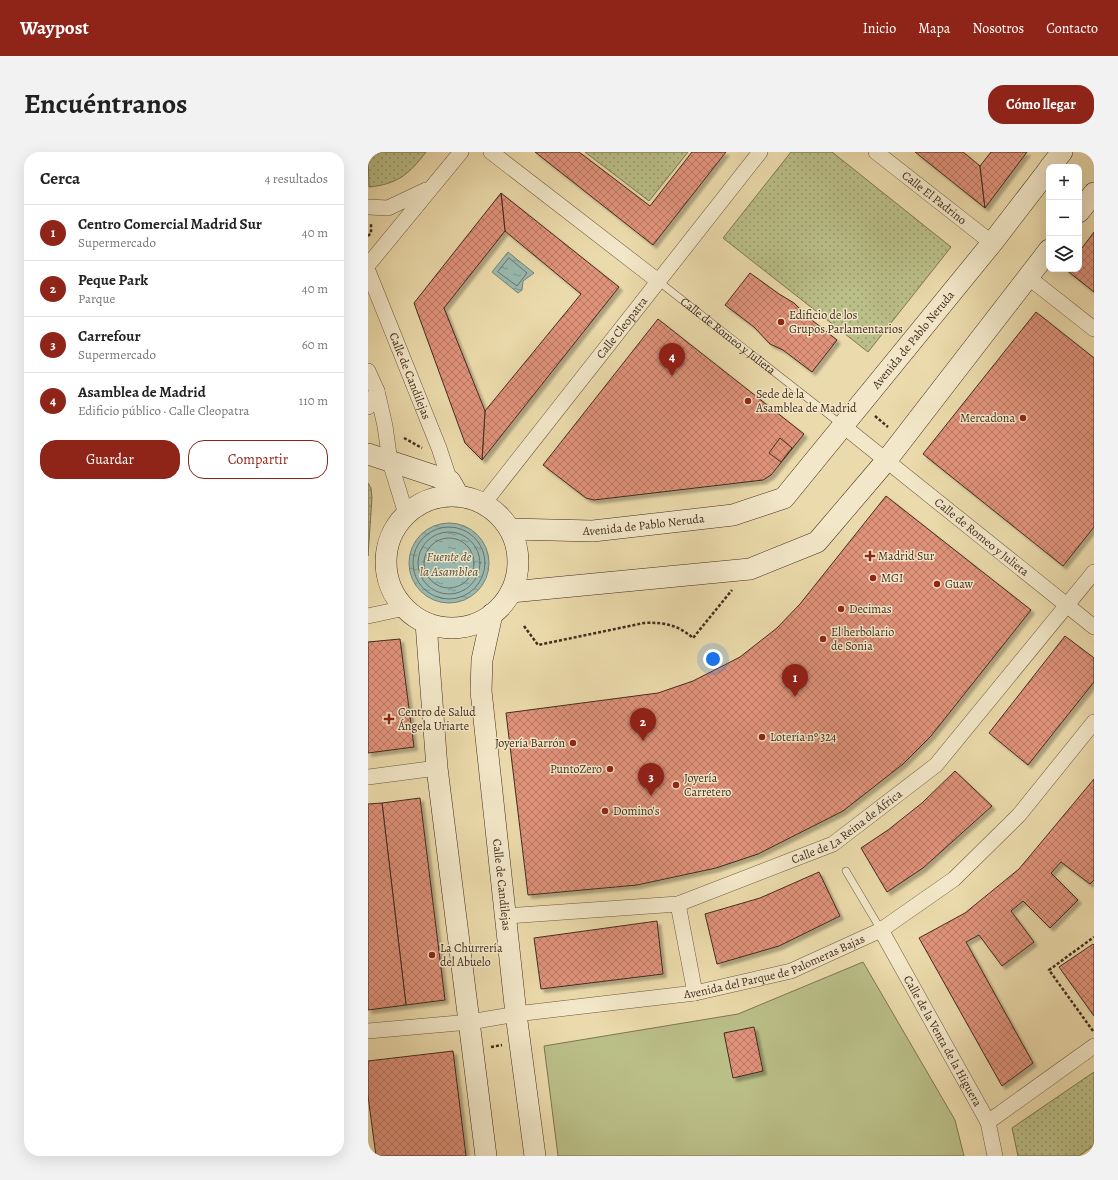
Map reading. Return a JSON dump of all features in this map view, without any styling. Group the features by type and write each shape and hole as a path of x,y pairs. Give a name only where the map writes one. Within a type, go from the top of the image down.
{"main road":[{"name":"Avenida de Pablo Neruda","path":"1053,164 1062,152"},
{"name":"Avenida de Pablo Neruda","path":"510,529 593,531 733,515 784,498 992,243 1046,173"},
{"path":"1082,208 1094,193"},
{"path":"511,592 750,569 817,542 886,461 1046,254"},
{"path":"368,454 454,488 484,503 500,516 510,529 519,561 511,592 504,604 492,614 469,626 449,628 426,623 405,608 391,588 386,563 391,536 406,514 426,501 454,488"},
{"name":"Calle de Candilejas","path":"492,614 482,660 481,691 516,1014 535,1156"},
{"path":"426,623 437,768 486,1156"}],"street":[{"path":"368,265 461,152"},
{"name":"Calle de Romeo y Julieta","path":"491,152 658,281"},
{"name":"Calle Cleopatra","path":"484,503 760,152"},
{"name":"Calle El Padrino","path":"876,152 992,243"},
{"path":"368,207 388,208 402,203 432,187"},
{"name":"Calle de Candilejas","path":"368,271 454,488"},
{"path":"1028,277 1094,329"},
{"path":"368,371 377,391 385,426 390,462 406,514"},
{"path":"368,407 377,391"},
{"name":"Calle de Romeo y Julieta","path":"842,425 1094,627"},
{"name":"Calle de La Reina de África","path":"506,916 678,904 833,844 936,765 1068,606 1094,572"},
{"path":"368,616 405,608"},
{"name":"Avenida del Parque de Palomeras Bajas","path":"368,1031 470,1022 516,1014 695,993 791,971 881,930 954,879 1014,821 1094,722"},
{"path":"368,777 437,768"},
{"path":"678,904 695,993"},
{"name":"Calle de la Venta de la Higuera","path":"881,930 988,1122 995,1156"},
{"path":"988,1122 1094,1046"}],"lane":[{"name":"Calle de Romeo y Julieta","path":"658,281 842,425"},
{"path":"846,871 881,930"}],"path":[{"path":"870,412 892,430"},
{"path":"404,438 424,449"},
{"path":"524,626 538,645 655,622 677,627 693,638 750,569"},
{"path":"1094,937 1049,970 1094,1033"},
{"path":"487,1047 507,1044"}],"green space":[{"path":"368,152 426,152 402,177 379,186 369,187"},
{"path":"585,152 688,152 649,201"},
{"path":"791,152 832,152 951,247 868,352 723,238"},
{"path":"368,483 371,488 372,498 368,556"},
{"path":"863,962 955,1120 964,1156 558,1156 544,1046 738,1014"},
{"path":"1094,1072 1094,1145 1079,1156 1018,1156 1012,1128"}],"water":[{"path":"508,252 534,273 523,281 522,290 518,293 492,272"},
{"name":"Fuente de la Asamblea","path":"449,523 464,526 477,535 486,548 489,563 486,578 477,591 464,600 449,603 434,600 421,591 412,578 409,563 412,548 421,535 434,526"}],"building":[{"path":"535,152 579,152 650,206 692,152 726,152 653,245"},
{"path":"915,152 963,152 980,166 985,208"},
{"path":"991,152 1027,152 985,208 980,166"},
{"path":"501,193 619,287 482,460 485,411 581,294 505,231"},
{"path":"501,193 505,231 444,308 485,411 482,460 465,443 414,303"},
{"path":"1094,232 1094,292 1069,272 1082,272 1082,248"},
{"name":"Edificio de los Grupos Parlamentarios","path":"750,273 794,303 808,317 837,340 812,372 783,350 770,344 754,327 725,305"},
{"name":"Mercadona","path":"1036,312 1094,358 1094,527 1063,566 923,454"},
{"path":"658,319 804,434 771,475 763,480 594,500 586,498 543,465"},
{"path":"780,438 792,448 781,462 769,453"},
{"path":"886,496 1031,610 931,736 903,764 843,811 758,854 716,868 637,885 528,895 506,713 658,693 693,681 740,657 777,628 800,604"},
{"path":"1065,636 1094,658 1094,682 1028,765 989,733"},
{"name":"Centro de Salud Ángela Uriarte","path":"400,639 414,747 368,753 368,642"},
{"path":"955,771 992,806 923,868 887,892 861,848 888,830 922,803"},
{"path":"1094,779 1094,880 1090,884 1061,862 1051,873 1078,900 1050,928 1023,901 1011,911 1034,942 1002,966 979,935 966,942 1033,1063 1002,1086 919,938 965,913 1019,869"},
{"path":"420,798 445,1000 406,1005 382,803"},
{"path":"382,803 406,1005 368,1010 368,804"},
{"path":"819,872 840,916 779,946 717,964 705,914 760,898"},
{"path":"657,921 663,974 541,989 534,938"},
{"path":"1093,944 1094,945 1094,1016 1059,967"},
{"path":"754,1027 763,1071 733,1078 724,1033"},
{"path":"453,1051 466,1156 376,1156 368,1096 368,1061"}],"place":[{"name":"Edificio de los Grupos Parlamentarios","path":"781,322"},
{"name":"Asamblea de Madrid","path":"672,376"},
{"name":"Sede de la Asamblea de Madrid","path":"748,401"},
{"name":"Mercadona","path":"1023,418"},
{"name":"Madrid Sur","path":"870,556"},
{"name":"MGI","path":"873,578"},
{"name":"Guaw","path":"937,584"},
{"name":"Decimas","path":"841,609"},
{"name":"El herbolario de Sonia","path":"823,639"},
{"name":"Centro Comercial Madrid Sur","path":"795,697"},
{"name":"Centro de Salud Ángela Uriarte","path":"389,719"},
{"name":"Lotería nº 324","path":"762,737"},
{"name":"Peque Park","path":"643,741"},
{"name":"Joyería Barrón","path":"573,743"},
{"name":"PuntoZero","path":"610,769"},
{"name":"Joyería Carretero","path":"676,785"},
{"name":"Carrefour","path":"651,796"},
{"name":"Domino's","path":"605,811"},
{"name":"La Churrería del Abuelo","path":"432,955"}]}
